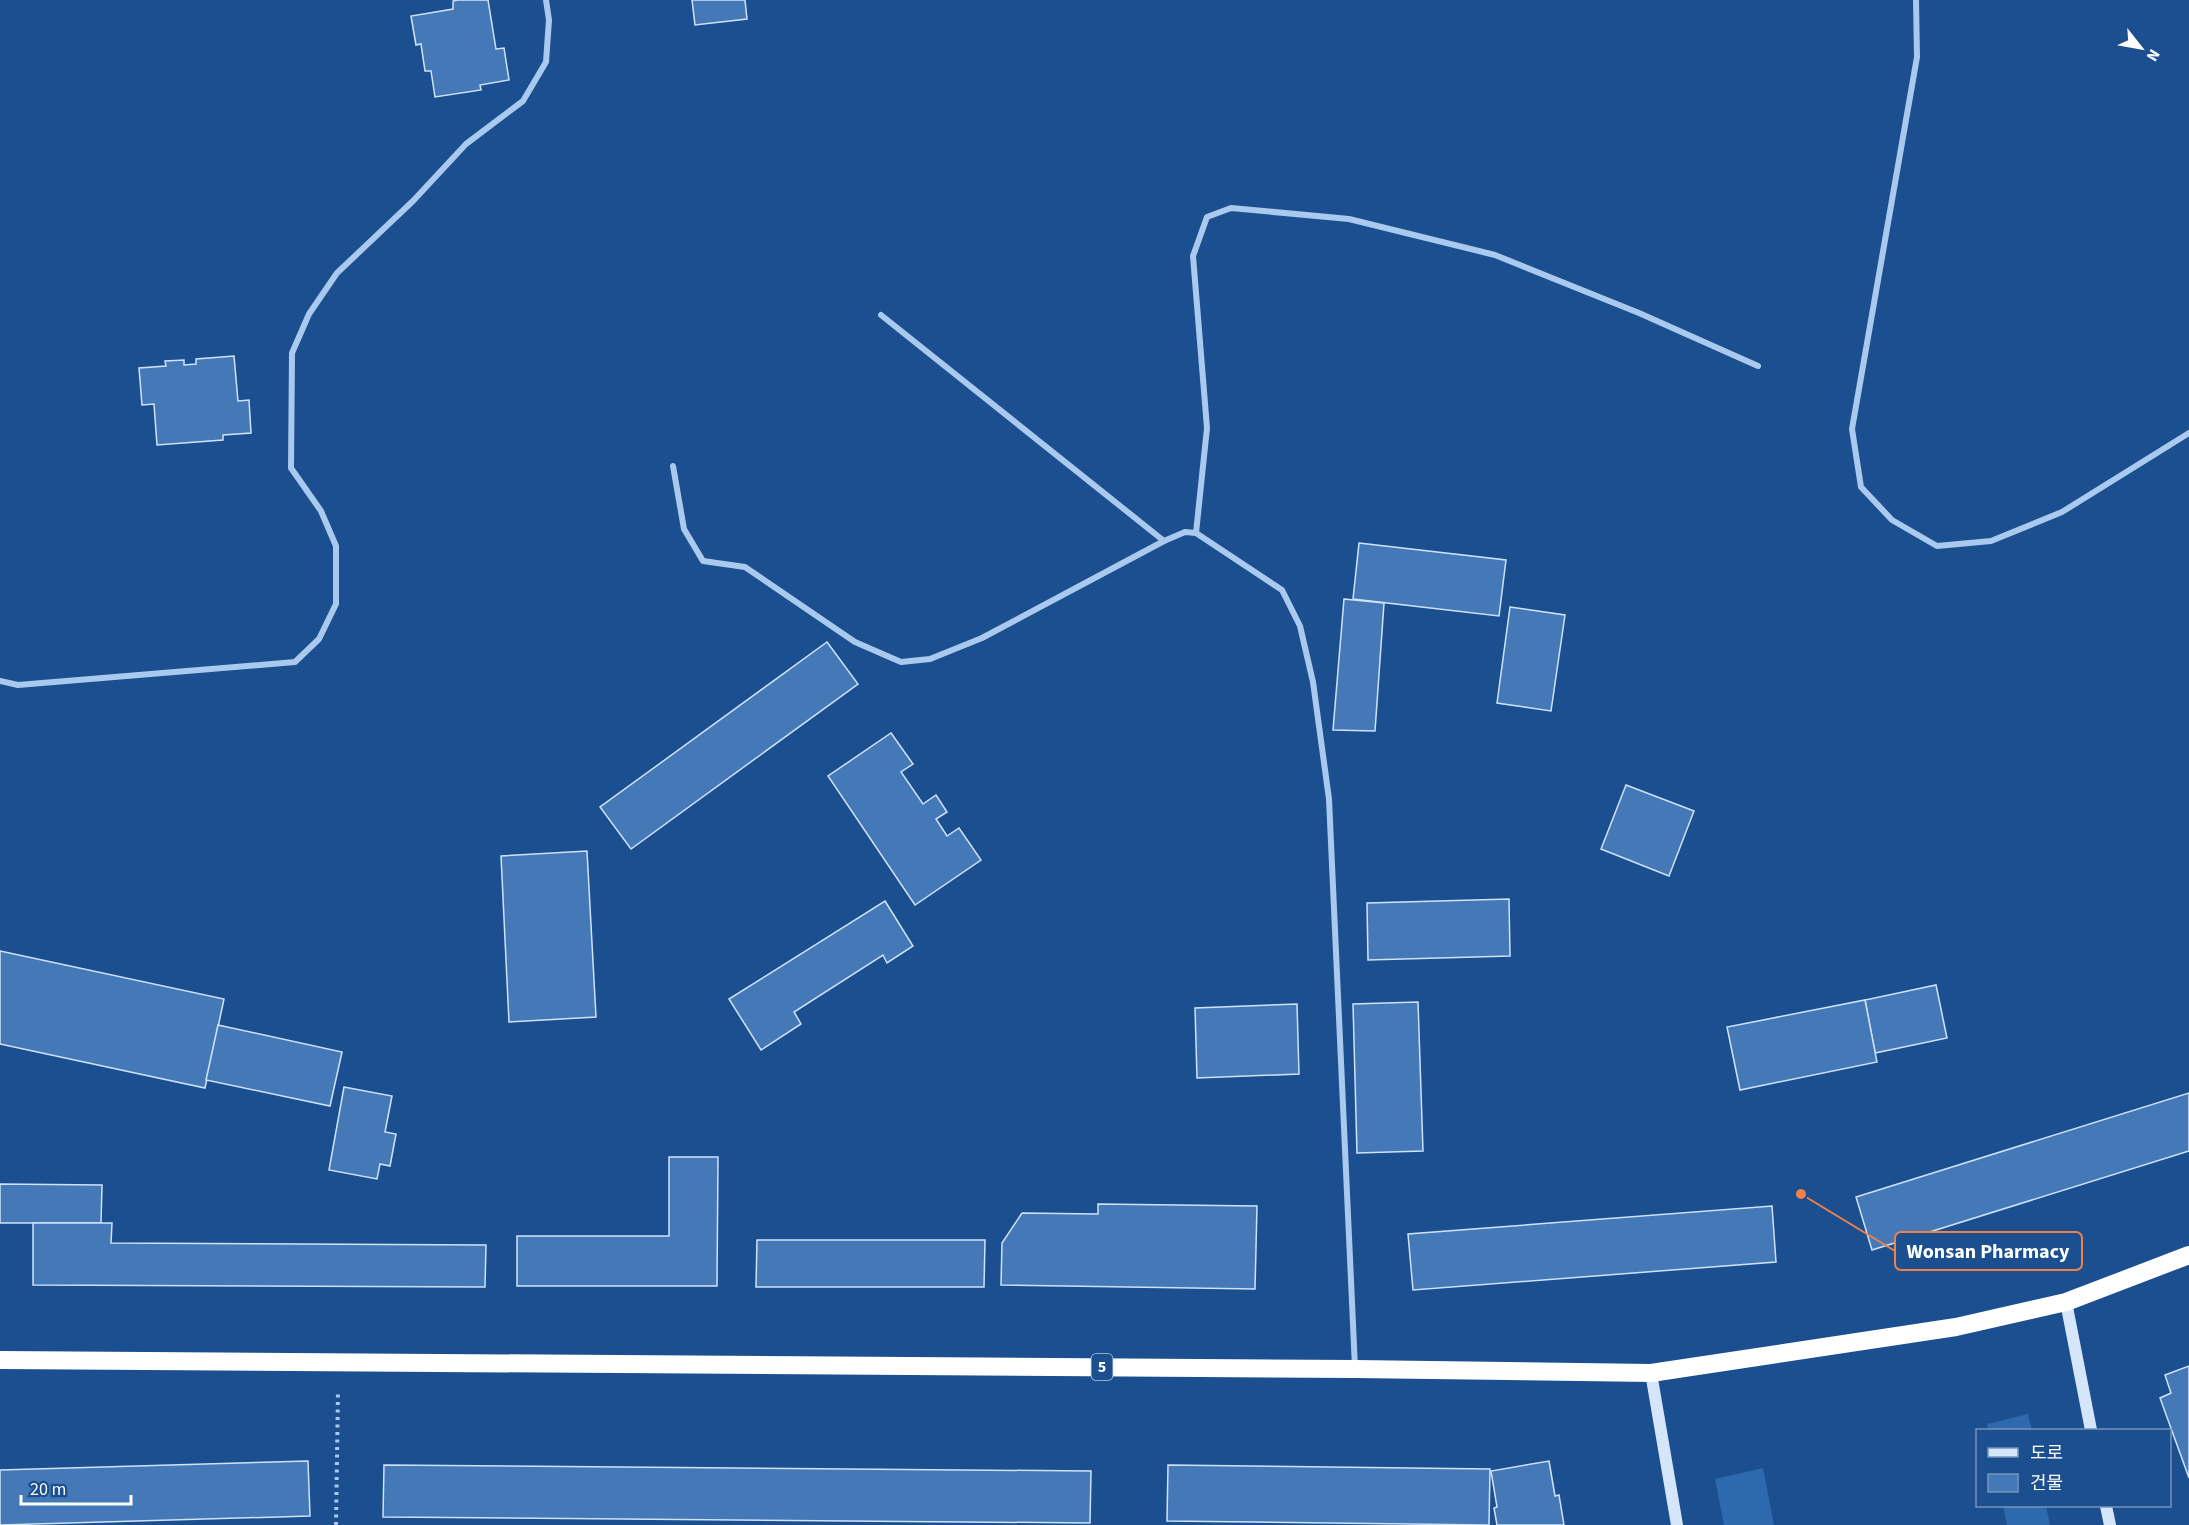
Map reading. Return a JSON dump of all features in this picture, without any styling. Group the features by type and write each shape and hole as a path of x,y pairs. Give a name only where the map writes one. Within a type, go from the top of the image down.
{"highway":[{"name":"5","path":"0,1360 1651,1373 1956,1327 2066,1302 2189,1255"}],"main road":[{"path":"2066,1302 2091,1429"},
{"path":"1651,1373 1677,1525"},
{"path":"2106,1507 2110,1525"}],"street":[{"path":"0,681 18,685 296,662 319,639 336,604 336,546 321,511 291,468 292,353 309,314 337,273 413,201 466,144 523,101 546,62 549,20 546,0"},
{"path":"1916,0 1917,57 1852,429 1861,487 1892,520 1937,546 1991,541 2062,512 2189,433"},
{"path":"1196,533 1207,428 1193,256 1207,217 1232,208 1348,219 1495,255 1639,313 1758,366"},
{"path":"881,315 1164,541"},
{"path":"673,466 684,529 703,561 745,567 855,642 901,662 930,659 982,638 1185,532 1196,533 1282,590 1300,626 1312,682 1329,799 1355,1369"}],"path":[{"path":"336,1525 338,1363"}],"shaded area":[{"path":"2028,1414 2032,1429 1988,1429 1987,1424"},
{"path":"1763,1468 1774,1525 1724,1525 1715,1479"},
{"path":"2003,1507 2046,1507 2050,1525 2007,1525"}],"building":[{"path":"488,0 496,49 504,48 509,80 480,85 481,90 435,97 431,71 425,71 421,44 416,45 411,16 453,9 453,1"},
{"path":"692,0 745,0 747,19 695,25"},
{"path":"234,356 238,401 249,400 251,433 223,435 223,440 157,445 154,404 142,405 139,368 166,366 165,361 184,360 184,365 196,364 196,359"},
{"path":"1359,543 1506,560 1499,616 1353,599"},
{"path":"1344,599 1384,603 1375,731 1333,730"},
{"path":"1510,607 1565,615 1551,711 1497,703"},
{"path":"827,642 858,684 631,849 600,807"},
{"path":"891,733 913,764 901,772 923,804 936,795 947,812 936,819 947,836 959,828 981,860 915,905 828,776"},
{"path":"1626,785 1694,811 1669,876 1601,849"},
{"path":"587,851 596,1017 509,1022 501,856"},
{"path":"1509,899 1510,956 1368,960 1367,903"},
{"path":"885,901 913,946 887,963 883,955 794,1012 801,1024 761,1050 729,999"},
{"path":"0,951 224,999 205,1088 0,1044"},
{"path":"1936,985 1947,1038 1875,1053 1865,1000"},
{"path":"1865,1000 1877,1062 1740,1090 1727,1027"},
{"path":"1418,1002 1423,1151 1357,1153 1353,1004"},
{"path":"1297,1004 1299,1074 1197,1078 1195,1008"},
{"path":"218,1025 342,1052 330,1106 206,1080"},
{"path":"344,1087 392,1096 385,1132 396,1134 390,1166 380,1164 377,1179 329,1170"},
{"path":"2189,1093 2189,1151 1872,1250 1856,1197"},
{"path":"669,1157 718,1157 717,1286 517,1286 517,1236 669,1236"},
{"path":"0,1184 102,1185 101,1223 0,1223"},
{"path":"1098,1204 1257,1206 1255,1289 1001,1285 1002,1243 1022,1213 1098,1214"},
{"path":"1772,1206 1776,1262 1413,1290 1408,1234"},
{"path":"33,1223 112,1223 111,1243 486,1245 485,1287 33,1285"},
{"path":"757,1240 985,1240 984,1287 756,1287"},
{"path":"2189,1366 2189,1478 2160,1398 2171,1393 2165,1375"},
{"path":"308,1461 310,1516 0,1525 0,1470"},
{"path":"1549,1461 1555,1496 1559,1495 1564,1525 1497,1525 1494,1508 1497,1507 1491,1471"},
{"path":"384,1465 1091,1471 1090,1523 383,1517"},
{"path":"1168,1465 1490,1469 1489,1525 1167,1521"}],"place":[{"name":"Wonsan Pharmacy","path":"1801,1194"}]}
